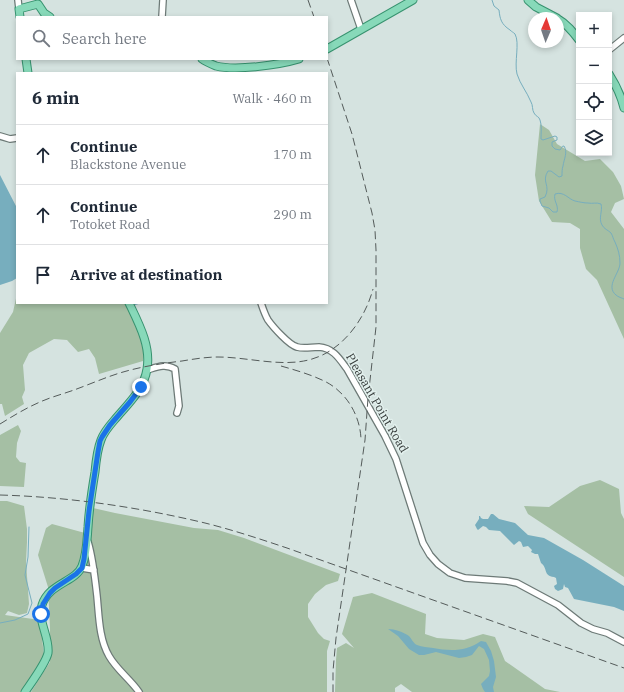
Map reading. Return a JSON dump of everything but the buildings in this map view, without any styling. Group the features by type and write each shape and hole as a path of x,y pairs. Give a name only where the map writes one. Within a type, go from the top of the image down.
{"main road":[{"path":"328,48 413,0"},
{"path":"528,0 536,7 546,12"},
{"path":"20,16 19,9 36,2 44,13 48,16"},
{"path":"564,23 576,36"},
{"path":"26,60 28,72"},
{"path":"204,60 217,66 228,68 275,64 295,60"},
{"path":"612,79 619,91 624,108"},
{"path":"25,692 47,656 47,644 41,614 44,600 55,588 76,574 82,568 100,441 110,425 137,394 147,370 148,354 146,342 130,304"}],"street":[{"path":"18,0 19,9"},
{"path":"162,0 162,16"},
{"path":"351,0 361,29"},
{"path":"612,48 624,38"},
{"path":"0,136 16,138"},
{"name":"Pleasant Point Road","path":"261,304 267,319 288,341 296,347 320,347 333,352 346,368 385,436 396,459 423,543 430,555 438,564 450,573 465,578 507,580 517,583 558,605 582,623 624,642"},
{"path":"147,370 162,365 175,369 178,406 177,412"},
{"path":"87,537 94,570 100,625 104,644 110,657 138,692"},
{"path":"82,568 94,570"}],"green space":[{"path":"540,124 549,130 557,144 576,156 585,161 600,159 613,172 621,186 624,199 615,203 611,212 624,229 624,339 597,280 586,269 580,248 580,229 570,223 552,222 539,201 535,175"},
{"path":"16,298 16,304 126,304 144,348 143,361 99,374 95,358 89,349 78,352 67,340 54,339 29,353 23,365 25,390 22,397 24,404 5,416 2,404 0,404 0,333 13,312"},
{"path":"18,425 21,431 17,443 16,457 20,462 26,463 24,487 0,486 0,435"},
{"path":"600,480 619,489 621,513 624,519 624,577 528,514 524,506 549,507 580,486"},
{"path":"0,501 7,501 24,506 27,529 26,562 29,604 27,613 19,615 8,611 5,615 40,620 44,656 21,692 0,692"},
{"path":"93,508 194,528 218,530 244,538 340,574 338,581 326,585 315,594 308,604 308,617 318,633 324,639 330,641 327,651 327,692 31,692 50,662 48,587 38,555 46,528 52,524 85,533"},
{"path":"372,593 426,614 425,634 437,638 464,640 483,634 495,637 505,661 545,689 560,692 412,692 401,684 395,688 395,692 335,692 337,648 346,643 354,648 342,634 353,597"}],"water":[{"path":"0,175 16,206 16,279 0,285"},
{"path":"491,514 499,519 515,523 528,535 544,538 583,560 624,586 624,611 614,607 574,599 564,584 563,589 558,591 555,589 554,586 557,584 556,578 548,575 538,554 531,552 532,550 528,546 523,547 519,541 514,545 500,531 489,530 483,526 478,530 477,529 475,525 479,519 479,516 483,519 488,519"},
{"path":"388,629 402,632 409,636 414,643 423,647 457,650 475,645 481,641 486,642 494,661 496,677 493,687 494,692 485,692 481,684 489,676 490,671 489,660 484,649 479,646 472,655 466,657 459,658 436,652 419,655 409,649 398,636"}],"waterway":[{"path":"492,0 494,6 499,10 503,23 515,34 517,47 517,74 532,103 533,112 540,119 541,139 543,140 555,136 557,137 557,140 552,142 552,146 555,149 560,150 563,146 565,148 566,153 562,168 562,176 559,177 551,171 548,171 546,175 547,193 545,197 540,199 542,206 549,208 553,212 557,212 555,194 558,193 563,194 575,201 601,204 600,217 602,225 612,234 620,257 619,267 612,284 612,288 616,295 624,299"},
{"path":"0,623 15,620 28,614 32,603 25,575 28,557 29,527"}],"railway":[{"path":"308,0 314,16"},
{"path":"328,60 352,134 372,213 376,250 376,327 365,440 336,638 333,692"},
{"path":"0,424 44,400 126,371 145,367 214,357 277,362 312,359 323,355 343,341 351,332 364,311 373,289"},
{"path":"281,366 317,378 330,384 338,390 350,404 354,412 358,421 361,439"},
{"path":"0,495 52,498 103,504 180,517 215,526 287,548 624,668"}],"route":[{"path":"41,614 46,597 55,588 76,574 82,568 100,441 110,425 137,394 141,387"}]}
